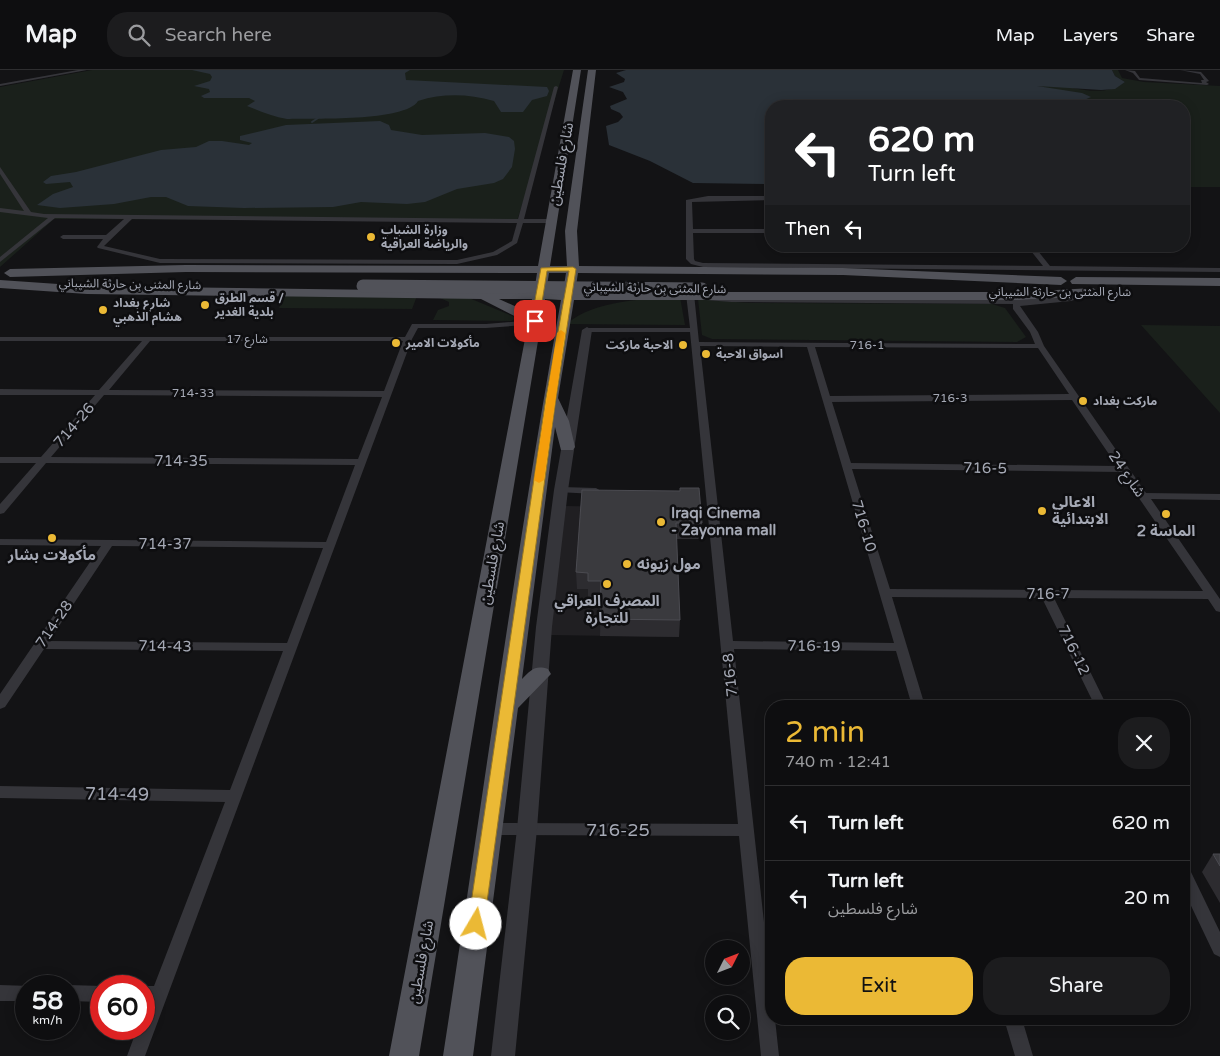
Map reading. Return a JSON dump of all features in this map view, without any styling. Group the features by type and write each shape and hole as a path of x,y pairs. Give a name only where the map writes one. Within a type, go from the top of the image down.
{"main road":[{"name":"شارع فلسطين","path":"458,1056 551,398 563,317 573,269 575,226 586,155 577,70"},
{"name":"شارع فلسطين","path":"404,1056 535,325 542,247 580,98 592,70"},
{"path":"586,155 600,70"},
{"path":"5,273 110,268 482,269 542,247 559,234 575,226 580,256 620,270"},
{"path":"542,247 573,269 955,274 1061,281"},
{"path":"482,269 542,247"},
{"name":"شارع المثنى بن حارثة الشيباني","path":"5,273 1020,296 1093,292 1220,293"},
{"name":"شارع المثنى بن حارثة الشيباني","path":"0,283 366,281"},
{"name":"شارع المثنى بن حارثة الشيباني","path":"697,289 1061,281 1220,282"},
{"path":"0,283 87,290 629,296"},
{"path":"563,317 594,303 629,296 697,289"},
{"path":"474,294 508,306 535,325"},
{"path":"551,398 561,421 567,447"},
{"path":"506,707 540,674"}],"street":[{"path":"0,85 85,70"},
{"path":"1127,70 1134,72 1139,79 1207,84 1202,81 1207,81 1200,72 1182,70"},
{"path":"130,217 100,247 160,261 457,262 495,254 515,242 556,87"},
{"path":"0,169 29,214"},
{"path":"765,198 689,200 690,259 693,263 703,266 1220,270"},
{"path":"0,210 53,217 519,222 542,247"},
{"path":"0,252 44,216"},
{"path":"0,260 53,217"},
{"path":"689,231 765,231"},
{"path":"64,237 108,237"},
{"path":"1035,252 1049,269"},
{"path":"697,289 721,300 1020,302 1071,299 1093,292"},
{"name":"716-8","path":"697,289 694,330 706,494 727,646 765,1009"},
{"name":"شارع 24","path":"992,302 1013,312 1027,333 1037,343 1220,608"},
{"name":"شارع 24","path":"1020,302 1016,305 1017,309 1034,332 1037,343"},
{"path":"155,987 235,796 408,339 415,326 535,325"},
{"path":"504,1056 527,829 540,674 561,490 587,330 694,330"},
{"name":"شارع 17","path":"0,339 408,339"},
{"name":"714-26","path":"0,511 148,339"},
{"name":"716-1","path":"695,344 1037,343"},
{"name":"716-10","path":"810,345 917,700"},
{"name":"714-33","path":"0,392 387,394"},
{"name":"716-3","path":"826,399 1075,397"},
{"name":"714-35","path":"0,460 361,462"},
{"name":"716-5","path":"846,466 1124,469"},
{"path":"561,490 608,492"},
{"path":"1142,496 1220,497"},
{"name":"714-37","path":"0,542 330,545"},
{"name":"714-28","path":"0,704 109,543"},
{"name":"716-7","path":"885,593 1211,595"},
{"name":"716-12","path":"1046,594 1098,700"},
{"name":"714-43","path":"40,645 291,647"},
{"name":"716-19","path":"727,646 901,647"},
{"name":"714-49","path":"0,792 235,796"},
{"name":"716-25","path":"489,829 746,830"},
{"path":"1190,886 1218,940"},
{"path":"0,992 15,993"},
{"name":"716-8","path":"767,1025 770,1056"},
{"path":"1015,1025 1024,1056"},
{"path":"136,1056 140,1040"}],"shaded area":[{"path":"92,70 564,70 517,221 54,219 0,267 0,87"},
{"path":"192,70 410,70 405,73 406,80 547,87 549,91 547,96 532,100 523,112 501,112 494,101 465,96 447,96 428,98 418,101 410,108 396,113 377,116 287,119 247,106 255,101 249,98 204,98 201,96 210,92 209,89 194,86 210,81 212,77 210,74"},
{"path":"626,70 1112,70 1115,76 1125,82 1115,89 1101,90 1037,86 1082,93 1091,97 1084,100 765,100 765,184 693,183 650,161 609,145 606,126 618,122 623,117 620,113 611,109 610,106 627,99 623,92 609,87 624,82 625,79 616,73"},
{"path":"1112,70 1118,70 1122,78 1144,82 1220,86 1220,187 1190,187 1190,100 1084,100 1090,97 1036,86 1058,85 1092,91 1103,90 1114,88 1125,82 1115,76"},
{"path":"380,121 389,125 391,130 422,135 485,133 509,137 514,141 515,149 512,167 503,179 494,183 457,189 425,202 407,204 361,202 333,207 244,208 188,206 166,197 151,197 114,204 60,208 37,205 53,194 73,187 70,182 46,184 43,182 51,176 76,172 161,150 196,147 209,141 249,145 252,143 240,140 240,136 286,125"},
{"path":"285,295 417,296 412,309 279,308"},
{"path":"680,297 685,325 567,324 578,316 605,305 636,300"},
{"path":"440,298 469,298 517,318 511,321 433,320 438,310 449,306 449,302"},
{"path":"698,299 749,303 992,304 1005,308 1026,337 1017,342 712,339 702,335"},
{"path":"1141,325 1220,326 1220,413"},
{"name":"مول زيونه","path":"565,506 679,508 675,539 679,637 550,635"}],"building":[{"name":"مول زيونه","path":"680,488 699,488 702,523 676,523 680,620 600,619 601,581 588,581 588,573 576,572 582,490 680,491"},
{"path":"1213,854 1220,854 1220,866"}],"waterway":[{"path":"312,122 318,118"}],"slow traffic":[{"path":"539,480 561,333"}],"place":[{"name":"وزارة الشباب والرياضة العراقية","path":"371,237"},
{"name":"قسم الطرق / بلدية الغدير","path":"205,305"},
{"name":"شارع بغداد هشام الذهبي","path":"103,310"},
{"name":"مأكولات الامير","path":"396,343"},
{"name":"الاحبة ماركت","path":"683,345"},
{"name":"اسواق الاحبة","path":"706,354"},
{"name":"ماركت بغداد","path":"1083,401"},
{"name":"الاعالي الابتدائية","path":"1042,511"},
{"name":"الماسة 2","path":"1166,514"},
{"name":"Iraqi Cinema - Zayonna mall","path":"661,522"},
{"name":"مأكولات بشار","path":"52,538"},
{"name":"مول زيونه","path":"627,564"},
{"name":"المصرف العراقي للتجارة","path":"607,584"}],"route":[{"path":"476,924 551,398 563,317 573,269 544,269 535,321"}]}
